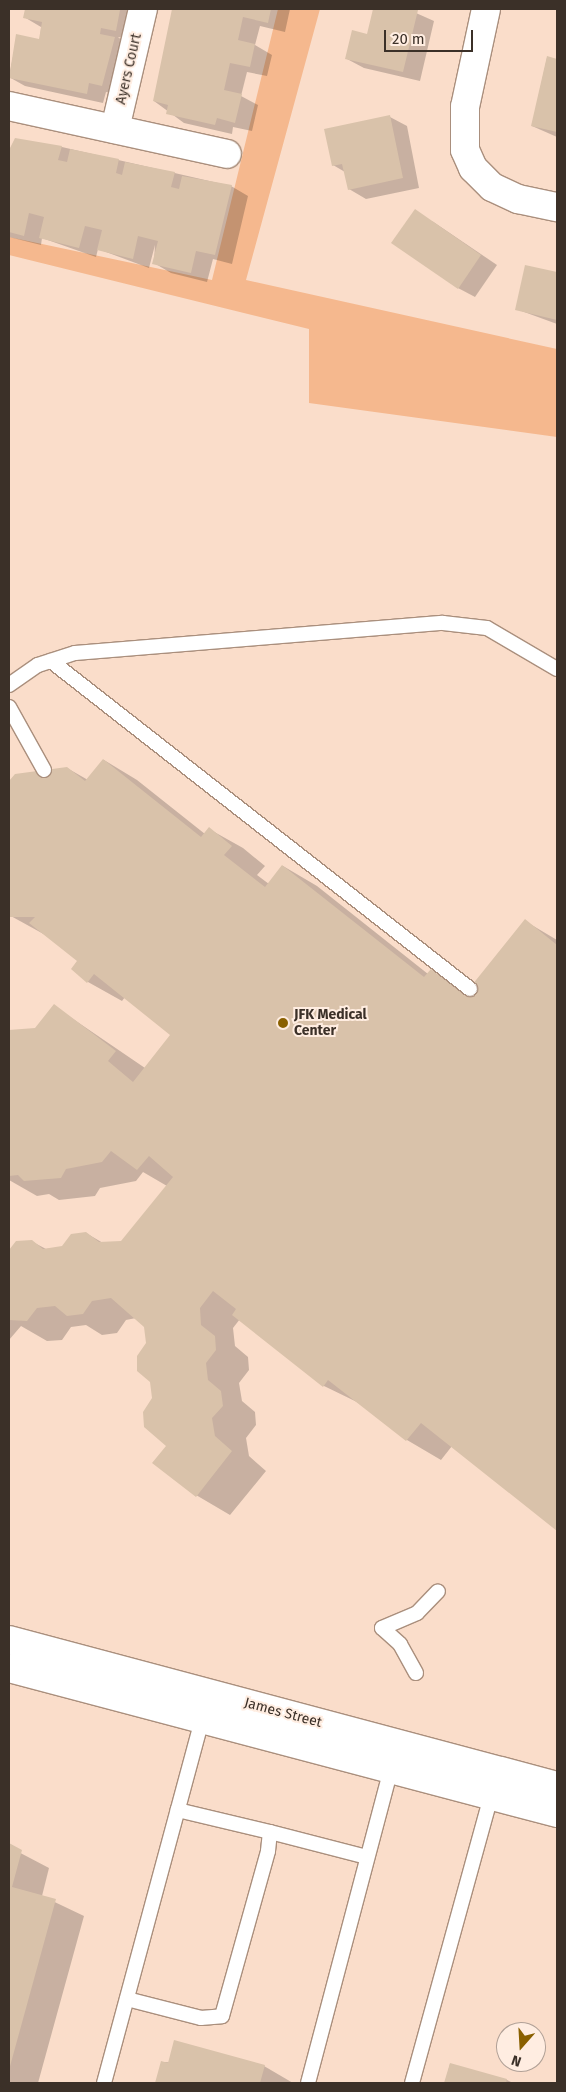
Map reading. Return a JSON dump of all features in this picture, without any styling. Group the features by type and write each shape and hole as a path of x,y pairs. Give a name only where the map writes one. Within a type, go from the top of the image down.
{"street":[{"name":"Ayers Court","path":"115,129 143,9"},
{"path":"486,9 465,107 465,150 473,168 492,187 518,199 557,207"},
{"path":"9,106 227,154"},
{"name":"James Street","path":"9,1640 557,1786"},
{"name":"James Street","path":"9,1668 557,1814"}],"lane":[{"path":"9,685 51,661 148,644 443,623 487,628 557,669"},
{"path":"51,661 470,989"},
{"path":"9,707 44,770"},
{"path":"416,1673 400,1644 382,1628 417,1613 438,1591"},
{"path":"104,2083 202,1720"},
{"path":"308,2083 390,1769"},
{"path":"412,2083 491,1796"},
{"path":"178,1810 368,1857"},
{"path":"127,1998 201,2018 222,2016 268,1851 270,1832"}],"shaded area":[{"path":"278,9 320,9 246,280 557,349 557,437 309,403 309,329 9,255 9,237 212,280"}],"building":[{"path":"25,9 120,10 116,31 101,28 100,34 115,37 102,86 89,83 87,94 9,78 16,34 39,39 42,22 23,18"},
{"path":"172,9 271,9 268,23 243,17 238,40 255,44 250,67 230,63 224,90 242,94 235,123 217,118 215,125 166,114 168,105 153,101"},
{"path":"373,9 418,10 403,72 345,59 352,30 367,34"},
{"path":"547,56 557,59 557,132 531,126"},
{"path":"390,115 403,178 348,190 342,164 332,166 324,129"},
{"path":"15,138 62,146 58,160 67,162 70,149 119,159 116,173 122,175 125,162 175,172 171,187 179,189 182,176 232,185 215,255 196,251 191,273 152,264 158,241 138,236 133,259 97,250 102,230 85,226 79,248 39,238 44,217 29,213 24,236 9,232 9,150"},
{"path":"415,209 481,255 458,289 391,243"},
{"path":"525,265 557,272 557,320 515,310"},
{"path":"103,759 201,837 209,827 232,846 224,855 265,887 282,865 424,977 431,969 464,995 525,919 557,945 557,1531 421,1423 406,1441 328,1380 323,1387 232,1315 236,1309 213,1291 200,1308 201,1325 215,1336 216,1350 206,1363 208,1380 221,1391 223,1406 212,1418 215,1436 232,1451 196,1497 152,1463 166,1446 144,1427 143,1412 152,1398 150,1382 137,1371 137,1356 146,1343 144,1327 111,1298 92,1301 83,1314 67,1316 55,1306 37,1308 27,1321 9,1320 9,1250 16,1241 32,1240 43,1249 62,1246 71,1234 86,1232 99,1242 121,1241 173,1177 149,1156 137,1170 111,1151 102,1162 66,1169 61,1178 24,1181 18,1175 9,1176 9,1030 35,1028 54,1004 116,1051 108,1061 133,1082 170,1035 94,974 87,983 71,969 77,961 29,923 35,917 9,917 9,781 15,774 67,767 85,781"},
{"path":"9,1843 22,1850 12,1887 56,1899 9,2070"},
{"path":"174,2040 265,2065 260,2083 155,2083 161,2061 168,2063"},
{"path":"450,2063 507,2079 506,2083 444,2083"}],"place":[{"name":"JFK Medical Center","path":"283,1023"}]}
